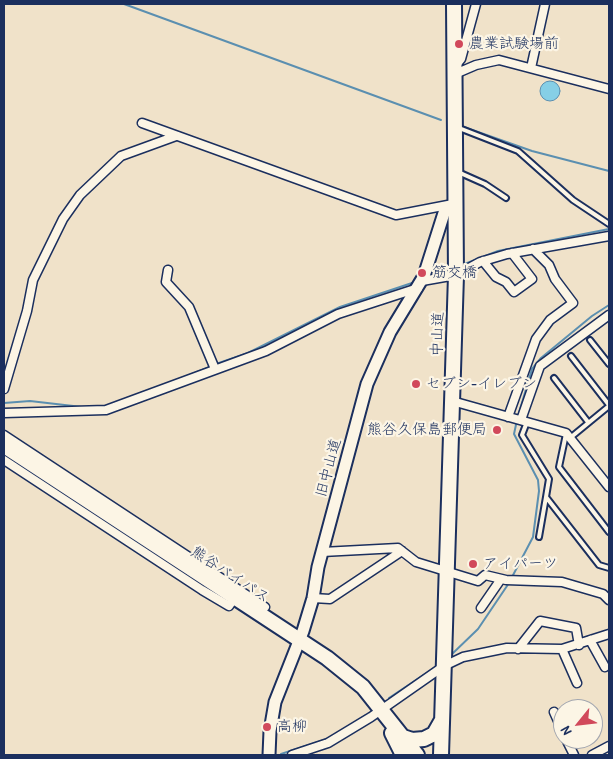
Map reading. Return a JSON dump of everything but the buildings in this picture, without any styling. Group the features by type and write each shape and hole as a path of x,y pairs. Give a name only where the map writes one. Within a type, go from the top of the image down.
{"highway":[{"name":"中山道","path":"441,755 456,274 454,4"},
{"name":"熊谷バイパス","path":"4,446 47,470 207,574 235,597 352,677 417,755"},
{"path":"381,710 403,755"},
{"path":"403,737 412,740 424,740 434,734 443,719"}],"main road":[{"name":"旧中山道","path":"268,755 275,702 313,598 322,552 370,376 390,332 420,285 444,213 455,203"}],"street":[{"path":"455,70 461,59 476,4"},
{"path":"531,68 545,4"},
{"path":"455,70 498,60 609,89"},
{"path":"142,123 396,215 455,203"},
{"path":"4,389 27,311 33,280 62,219 80,195 121,156 176,136"},
{"path":"4,413 106,410 266,351 338,314 456,274 483,261 512,253 609,236"},
{"path":"518,420 536,339 550,320 573,303 555,279 549,265 533,249"},
{"path":"483,261 514,292 532,279 512,253"},
{"path":"168,270 166,282 189,307 215,369"},
{"path":"518,420 540,366 609,315"},
{"path":"452,401 568,435 609,487"},
{"path":"4,435 47,470"},
{"path":"4,460 202,590 229,606 235,597"},
{"path":"322,552 341,553 398,548 416,562 439,571 447,570 478,581 485,575 504,579 562,582 603,594 609,600"},
{"path":"313,598 330,599 402,551"},
{"path":"207,574 265,607"},
{"path":"481,608 504,579"},
{"path":"518,648 540,621 576,628 579,645"},
{"path":"292,755 328,743 381,710 444,666 463,657 518,648 562,649 609,634"},
{"path":"590,640 605,667"},
{"path":"562,649 577,683"},
{"path":"592,755 609,746"}],"lane":[{"path":"454,126 518,151 573,200 609,224"},
{"path":"454,170 485,184 506,198"},
{"path":"590,340 609,364"},
{"path":"571,356 609,406 568,435 559,467 609,532"},
{"path":"554,378 588,422"},
{"path":"518,420 522,436 549,479 539,537"},
{"path":"546,497 599,564 609,568"}],"water":[{"path":"550,81 557,84 560,91 557,98 550,101 543,98 540,91 543,84"}],"waterway":[{"path":"124,4 441,120"},
{"path":"461,126 532,151 609,171"},
{"path":"462,265 498,251 609,229"},
{"path":"441,274 450,270"},
{"path":"216,364 248,353 340,307 415,282"},
{"path":"518,416 532,369 541,358 592,316 609,305"},
{"path":"172,382 212,366"},
{"path":"4,403 30,401 82,407"},
{"path":"511,579 533,537 539,491 538,480 514,434 517,420"},
{"path":"450,656 478,629 509,583"},
{"path":"389,698 434,668"},
{"path":"355,722 366,715"},
{"path":"281,754 327,739 338,733"}],"place":[{"name":"農業試験場前","path":"459,44"},
{"name":"筋交橋","path":"422,273"},
{"name":"セブン-イレブン","path":"416,384"},
{"name":"熊谷久保島郵便局","path":"497,430"},
{"name":"アイパーツ","path":"473,564"},
{"name":"高柳","path":"267,727"}]}
